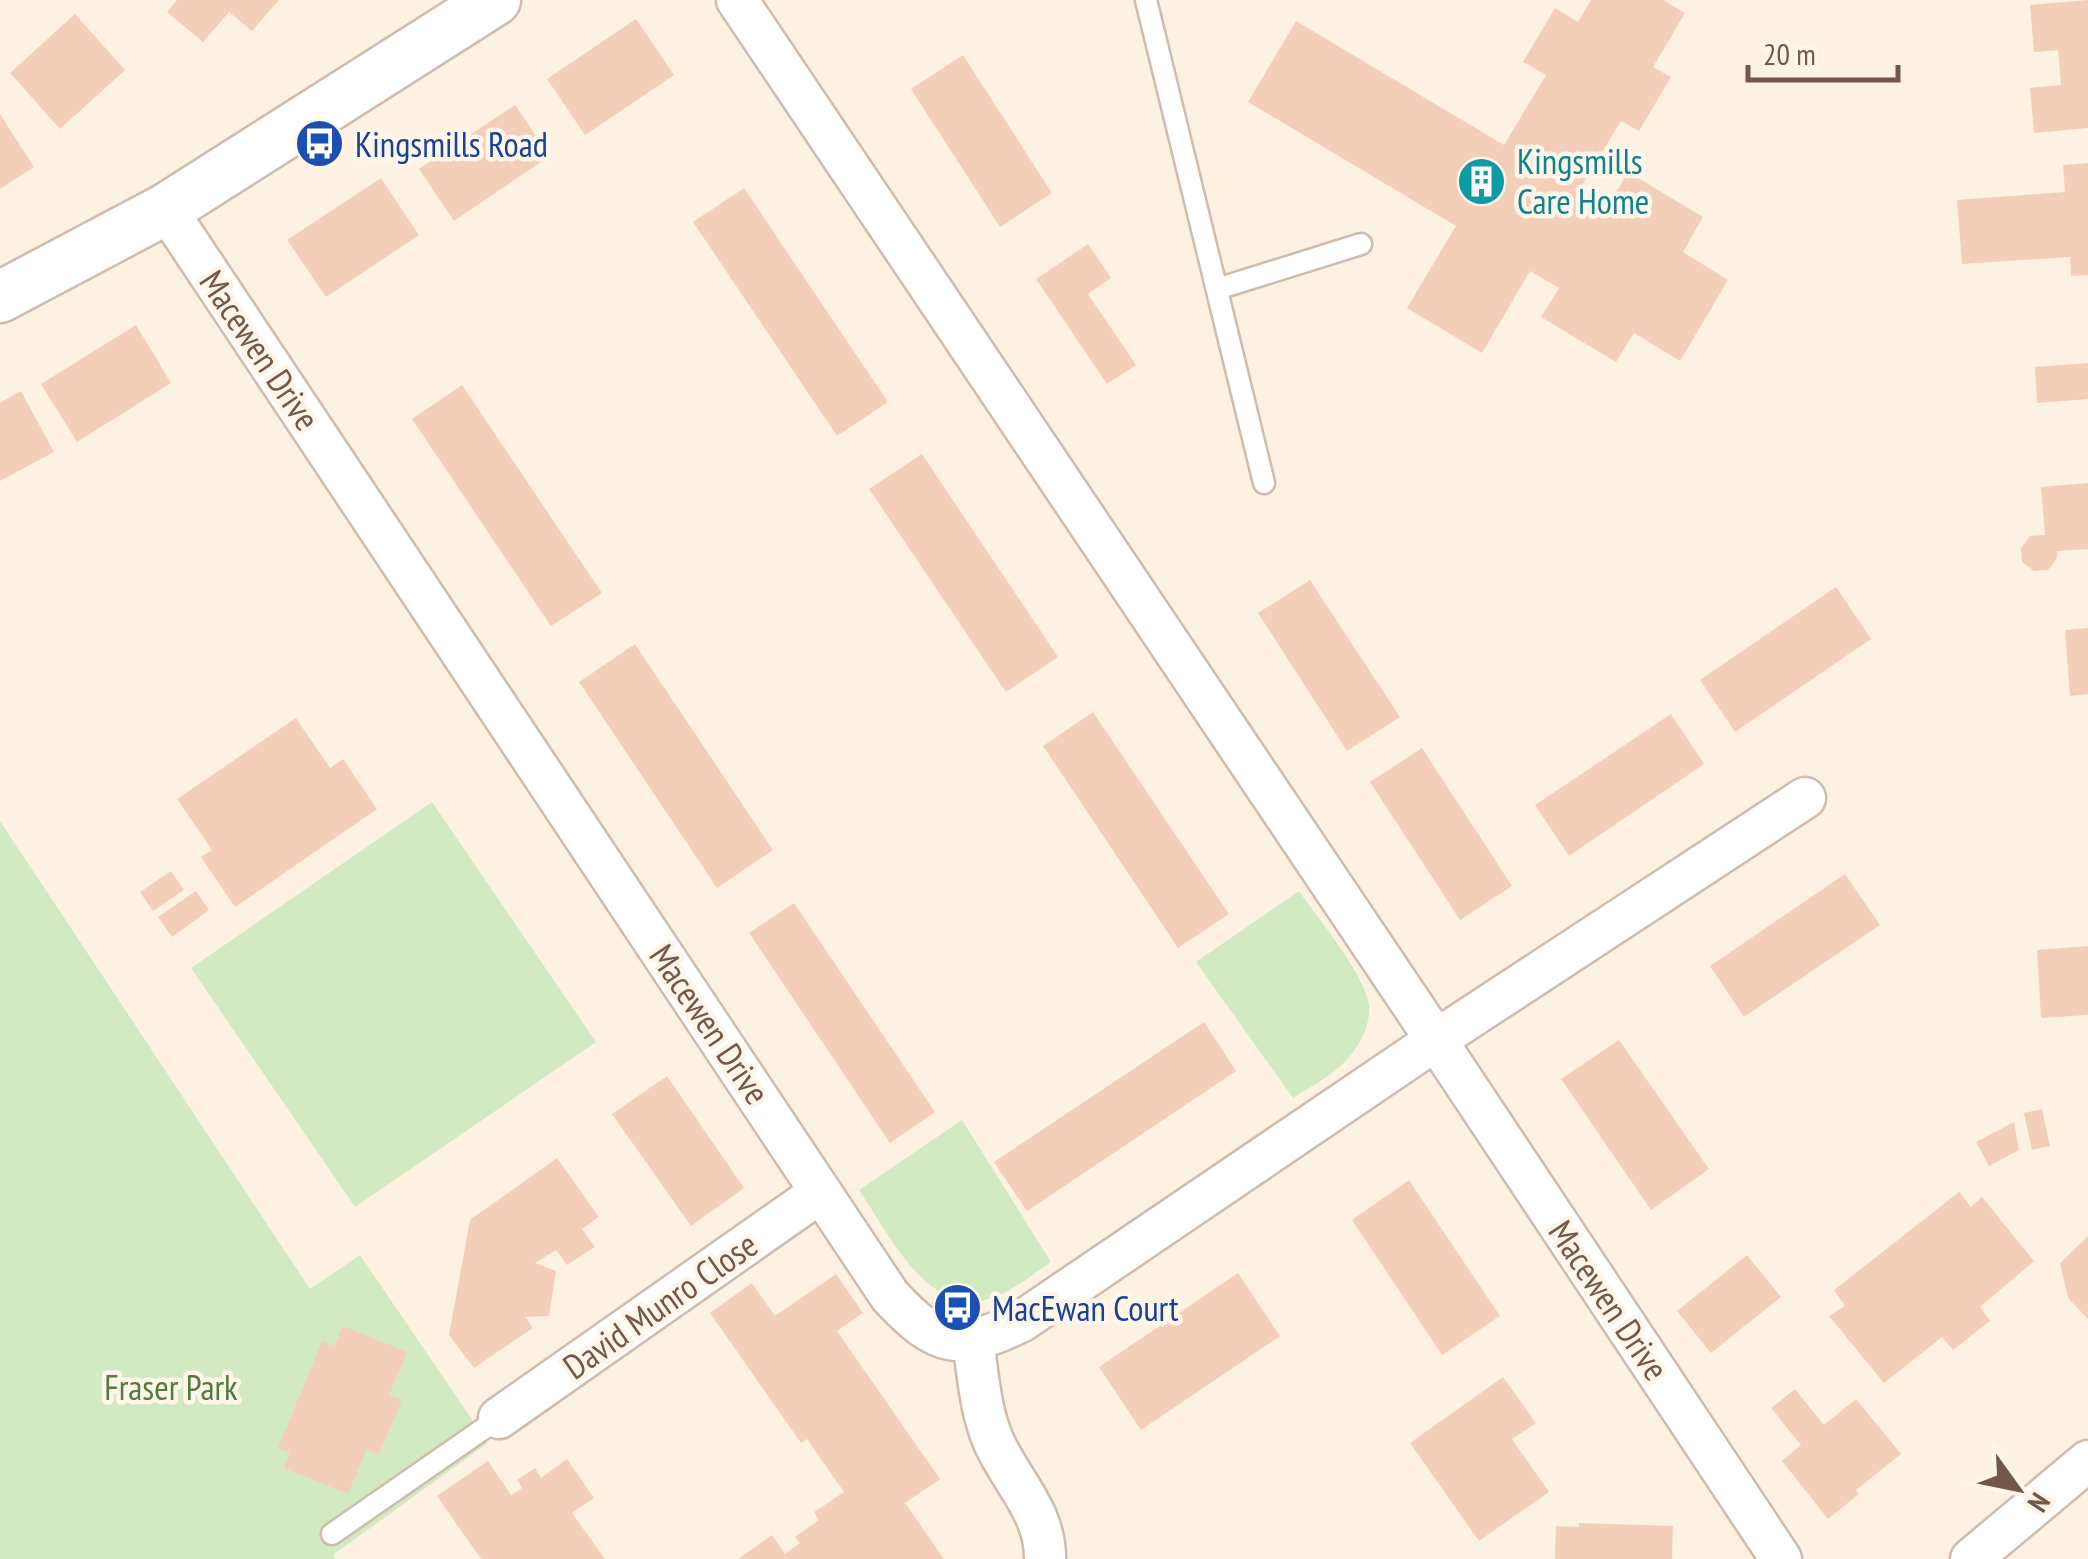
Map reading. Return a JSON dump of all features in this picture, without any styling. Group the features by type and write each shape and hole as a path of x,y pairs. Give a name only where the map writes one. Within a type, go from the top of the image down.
{"street":[{"name":"Macewen Drive","path":"737,0 1781,1559"},
{"path":"0,297 166,209 486,2"},
{"name":"Macewen Drive","path":"166,209 890,1296 912,1319 934,1334 961,1342 974,1341"},
{"path":"1045,1559 1046,1544 1031,1504 1000,1456 992,1436 974,1341 1022,1321 1436,1040 1804,798"},
{"name":"David Munro Close","path":"498,1418 822,1192"},
{"path":"1971,1559 2088,1461"}],"lane":[{"path":"1146,0 1264,483"},
{"path":"1216,290 1361,244"},
{"path":"332,1534 498,1418"}],"green space":[{"path":"432,802 596,1042 355,1207 191,968"},
{"name":"Fraser Park","path":"0,821 310,1289 360,1255 488,1443 334,1554 335,1559 0,1559"},
{"path":"1299,891 1359,979 1369,1014 1361,1039 1345,1061 1293,1098 1196,962"},
{"path":"962,1120 1051,1262 1010,1289 984,1300 963,1301 926,1282 895,1246 859,1190"}],"building":[{"path":"177,0 279,0 252,31 229,12 203,42 167,12"},
{"name":"Kingsmills Care Home","path":"1591,0 1663,0 1685,13 1653,67 1671,77 1639,131 1621,121 1579,190 1607,207 1628,172 1703,217 1683,252 1728,280 1680,361 1634,333 1616,362 1541,317 1559,288 1530,271 1482,353 1407,308 1456,226 1248,102 1296,21 1504,145 1546,75 1523,62 1555,8 1578,22"},
{"path":"2088,0 2088,128 2034,133 2030,88 2061,85 2058,50 2034,52 2030,5"},
{"path":"75,14 125,70 60,129 10,73"},
{"path":"636,19 674,75 585,135 547,79"},
{"path":"963,55 1052,193 1000,227 911,89"},
{"path":"515,105 550,156 454,221 419,169"},
{"path":"0,114 34,167 0,189"},
{"path":"2088,163 2088,275 2071,276 2070,257 1962,264 1957,200 2065,192 2063,165"},
{"path":"381,178 419,235 326,297 287,240"},
{"path":"744,188 888,402 837,436 693,222"},
{"path":"1088,244 1111,278 1088,294 1136,365 1107,384 1036,279"},
{"path":"136,325 171,383 77,442 41,384"},
{"path":"2088,363 2088,399 2037,403 2035,367"},
{"path":"462,385 602,593 551,626 412,419"},
{"path":"21,391 54,452 0,481 0,403"},
{"path":"922,454 1058,657 1006,692 869,489"},
{"path":"2088,483 2088,549 2057,551 2048,570 2034,571 2022,562 2021,548 2030,536 2045,535 2041,487"},
{"path":"1310,580 1400,717 1347,751 1258,613"},
{"path":"1836,587 1871,639 1735,732 1700,680"},
{"path":"2088,628 2088,694 2070,696 2065,630"},
{"path":"635,644 773,850 717,888 579,682"},
{"path":"1093,712 1229,914 1178,948 1043,746"},
{"path":"1671,714 1704,764 1569,856 1535,805"},
{"path":"296,718 330,768 343,759 377,809 235,907 201,857 212,850 177,799"},
{"path":"1422,748 1512,886 1460,920 1370,782"},
{"path":"171,871 184,890 153,911 140,892"},
{"path":"1845,874 1880,925 1744,1017 1710,966"},
{"path":"196,891 209,910 172,937 158,917"},
{"path":"794,903 935,1112 890,1143 749,933"},
{"path":"2088,946 2088,1015 2041,1018 2037,950"},
{"path":"1204,1022 1236,1071 1027,1211 994,1162"},
{"path":"1619,1040 1709,1169 1651,1210 1561,1079"},
{"path":"667,1076 744,1188 691,1226 612,1114"},
{"path":"2042,1109 2050,1146 2032,1150 2024,1113"},
{"path":"2014,1122 2019,1150 1989,1166 1976,1142"},
{"path":"557,1158 599,1217 582,1229 595,1247 567,1265 556,1250 535,1263 556,1271 549,1316 525,1317 533,1328 474,1368 449,1335 470,1220"},
{"path":"1409,1180 1500,1316 1442,1355 1352,1220"},
{"path":"1959,1192 1971,1207 1982,1197 2034,1261 1980,1307 1990,1321 1953,1350 1942,1337 1884,1383 1829,1316 1845,1306 1834,1290"},
{"path":"2088,1236 2088,1319 2068,1298 2060,1263"},
{"path":"1747,1255 1781,1297 1711,1353 1677,1311"},
{"path":"1238,1273 1280,1336 1141,1430 1099,1367"},
{"path":"836,1274 863,1313 837,1331 940,1479 905,1503 944,1559 738,1559 772,1535 785,1554 800,1543 795,1537 819,1520 814,1512 844,1492 807,1439 801,1443 710,1313 752,1283 775,1316"},
{"path":"343,1326 407,1352 389,1395 402,1400 379,1454 367,1449 348,1494 284,1468 290,1453 278,1448 322,1341 334,1346"},
{"path":"1503,1377 1536,1423 1512,1439 1549,1492 1479,1541 1410,1443"},
{"path":"1795,1389 1824,1425 1856,1399 1901,1454 1856,1490 1859,1494 1828,1519 1782,1461 1801,1445 1771,1408"},
{"path":"567,1459 594,1498 572,1513 605,1559 481,1559 437,1496 488,1461 511,1495 522,1488 517,1480 535,1468 541,1478"},
{"path":"1579,1523 1673,1526 1672,1559 1555,1559 1556,1526 1579,1527"}],"place":[{"name":"Kingsmills Road","path":"320,144"},
{"name":"Kingsmills Care Home","path":"1482,181"},
{"name":"MacEwan Court","path":"957,1308"}]}
